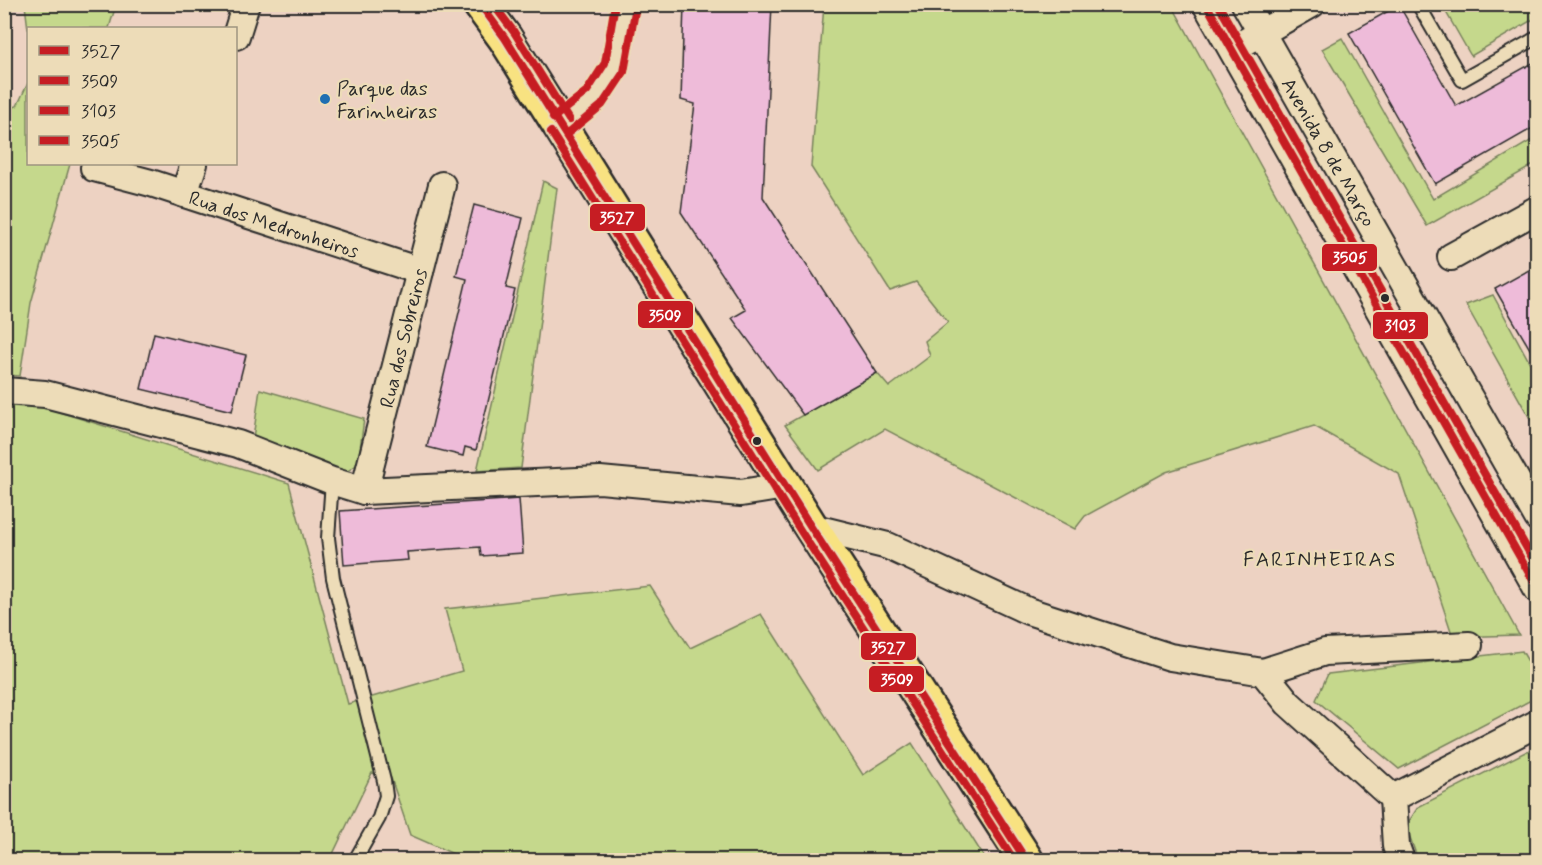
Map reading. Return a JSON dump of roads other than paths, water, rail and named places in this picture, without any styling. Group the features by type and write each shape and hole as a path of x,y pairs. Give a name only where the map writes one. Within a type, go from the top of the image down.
{"main road":[{"path":"480,5 505,38 785,486 1026,861"}],"street":[{"path":"237,33 246,4"},
{"path":"560,126 595,98 615,67 626,4"},
{"name":"Avenida 8 de Março","path":"1206,4 1538,590"},
{"name":"Avenida 8 de Março","path":"1245,4 1538,518"},
{"path":"1232,50 1312,4"},
{"path":"184,194 194,165"},
{"name":"Rua dos Medronheiros","path":"94,168 184,194 420,271"},
{"name":"Rua dos Sobreiros","path":"364,491 442,185"},
{"path":"1451,257 1538,209"},
{"path":"4,391 45,394 238,444 332,481 364,491 600,480 741,493 785,486"},
{"path":"811,527 888,546 1028,610 1170,657 1263,672 1325,652 1469,645"},
{"path":"1263,672 1288,703 1393,798 1396,846 1401,861"},
{"path":"1393,798 1538,723"}],"lane":[{"path":"1418,4 1462,80 1538,37"},
{"path":"332,481 328,538 333,578 386,796 379,818 355,861"}],"place":[{"name":"Parque das Farinheiras","path":"325,99"}],"district":[{"name":"FARINHEIRAS","path":"1320,559"}]}
